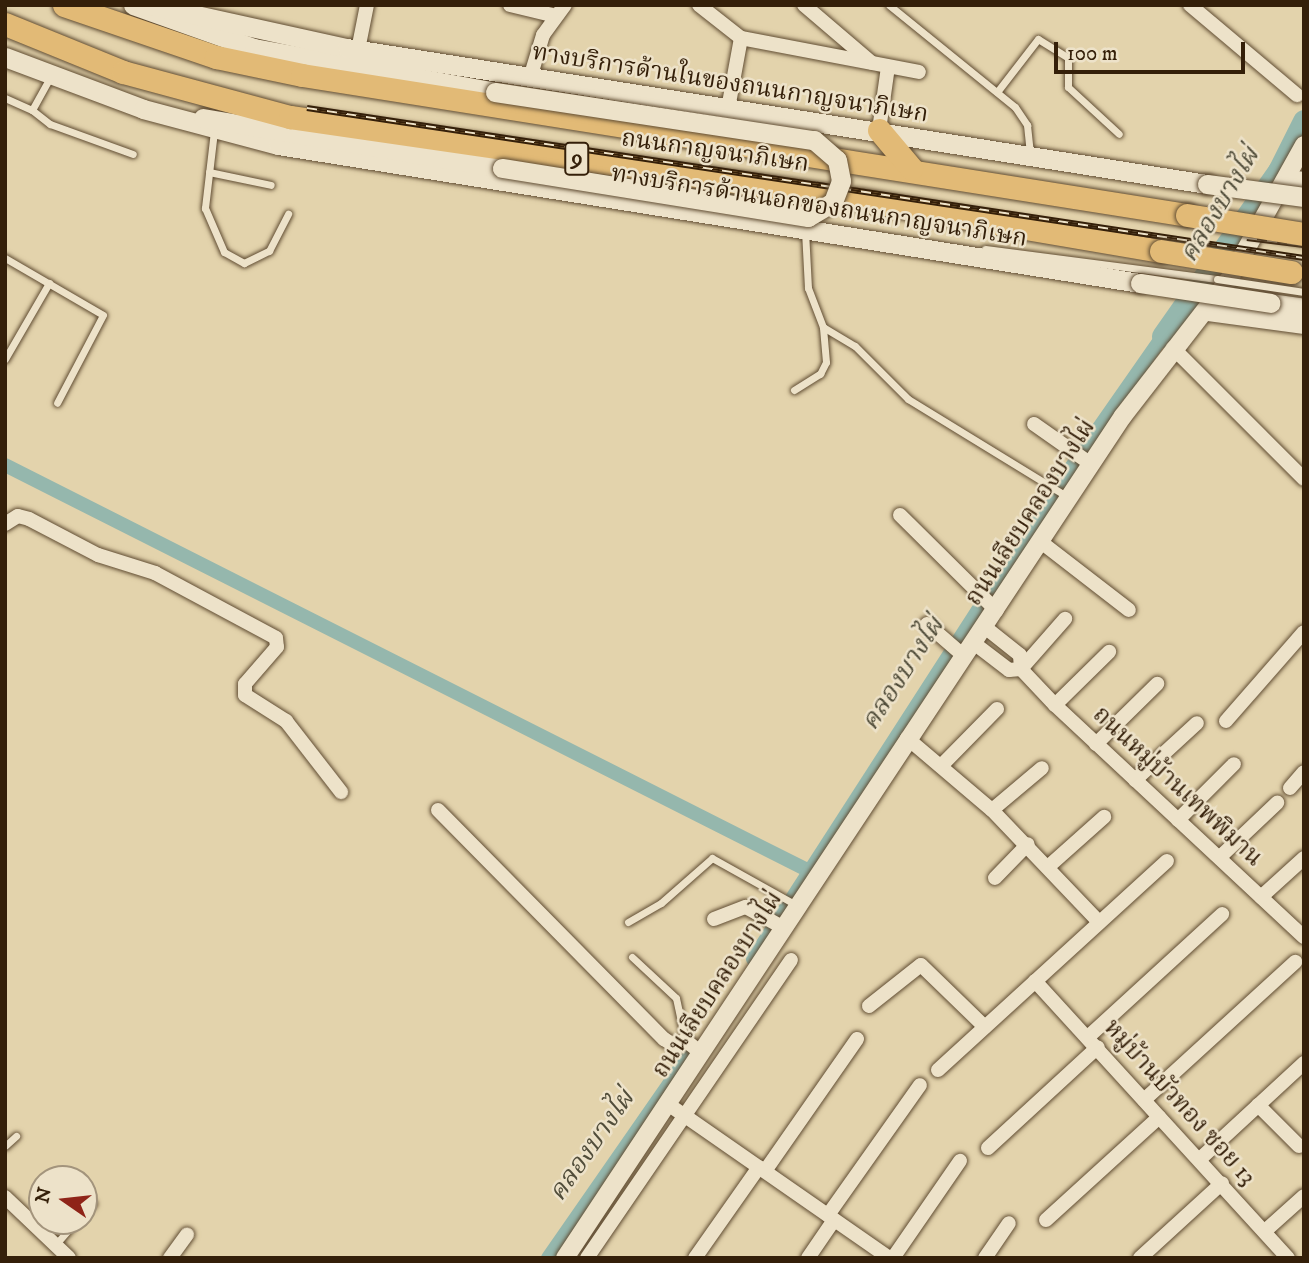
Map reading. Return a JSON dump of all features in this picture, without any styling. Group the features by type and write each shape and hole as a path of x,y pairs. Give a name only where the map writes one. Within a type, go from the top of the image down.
{"highway":[{"name":"ถนนกาญจนาภิเษก","path":"64,5 216,57 302,75 911,168 1304,234"},
{"name":"ถนนกาญจนาภิเษก","path":"5,24 123,72 290,117 862,200 1297,273"},
{"path":"879,131 911,168"}],"main road":[{"path":"134,5 254,48 495,92 814,140 838,160 841,181 833,202 808,217 143,109"},
{"name":"ทางบริการด้านในของถนนกาญจนาภิเษก","path":"151,5 358,50 1304,197"},
{"name":"ทางบริการด้านนอกของถนนกาญจนาภิเษก","path":"5,57 50,78 214,131 805,230 1304,308"},
{"path":"1208,311 1304,324"}],"street":[{"path":"358,50 367,5"},
{"path":"510,5 560,10 530,78"},
{"path":"699,5 741,38 919,72"},
{"path":"804,5 881,66"},
{"path":"1190,5 1297,95"},
{"path":"728,109 741,38"},
{"path":"879,131 881,66"},
{"name":"ถนนเลียบคลองบางไผ่","path":"565,1258 676,1110 692,1046 781,925 907,738 986,628 994,609 1041,542 1066,495 1088,462 1174,348 1208,311 1295,180 1304,145"},
{"path":"1174,348 1304,479"},
{"path":"1034,424 1088,462"},
{"path":"900,515 994,609"},
{"path":"5,523 18,516 29,519 98,555 155,573 276,638 277,647 245,684 245,695 286,721 341,792"},
{"path":"1041,542 1129,610"},
{"path":"1021,669 1065,619"},
{"name":"ถนนหมู่บ้านเทพพิมาน","path":"927,624 943,639 967,652 1009,670 1021,669"},
{"name":"ถนนหมู่บ้านเทพพิมาน","path":"986,628 1020,655 1021,669 1055,705 1303,936"},
{"path":"1226,721 1304,632"},
{"path":"1055,705 1109,652"},
{"path":"1096,744 1157,684"},
{"path":"941,766 997,709"},
{"path":"1135,780 1197,723"},
{"path":"907,738 1028,844 1099,922"},
{"path":"1178,820 1234,764"},
{"path":"992,810 1042,768"},
{"path":"1290,788 1304,772"},
{"path":"1220,858 1277,803"},
{"path":"438,810 664,1039 677,1047 692,1046"},
{"path":"1049,866 1104,817"},
{"path":"995,878 1028,844"},
{"path":"1261,897 1304,858"},
{"path":"938,1070 1167,861"},
{"path":"714,919 736,909 761,911 781,925"},
{"path":"988,1148 1222,914"},
{"path":"587,1258 676,1110 792,960"},
{"path":"1144,1100 1295,962"},
{"path":"869,1006 921,965 985,1027"},
{"name":"หมู่บ้านบัวทอง ซอย 13","path":"1035,981 1222,1183 1284,1256"},
{"path":"695,1258 857,1039"},
{"path":"1200,1159 1304,1063"},
{"path":"808,1258 831,1217 920,1085"},
{"path":"1258,1105 1299,1146"},
{"path":"676,1110 891,1258 960,1161"},
{"path":"1046,1220 1159,1117"},
{"path":"1140,1258 1222,1183"},
{"path":"5,1197 69,1258"},
{"path":"1265,1231 1301,1204"},
{"path":"985,1258 1009,1223"},
{"path":"170,1258 187,1235"}],"lane":[{"path":"889,5 997,92 1027,125 1030,155"},
{"path":"997,92 1038,38 1068,58 1068,88 1119,134"},
{"path":"32,110 50,78"},
{"path":"5,98 32,110 50,124 133,154"},
{"path":"214,131 207,220 232,261 269,251 288,215"},
{"path":"209,172 271,185"},
{"path":"794,390 820,374 826,362 823,327 808,288 805,230"},
{"path":"870,240 1002,251 1304,292"},
{"path":"5,258 104,319 57,403"},
{"path":"5,359 48,283"},
{"path":"823,327 855,346 908,399 1066,495"},
{"path":"628,922 661,903 708,859 773,890 795,904"},
{"path":"632,957 676,998 692,1046"},
{"path":"5,1146 16,1136"},
{"path":"55,1245 64,1235"}],"waterway":[{"name":"คลองบางไผ่","path":"1163,336 1279,171 1304,121"},
{"name":"คลองบางไผ่","path":"753,959 1054,492 1163,336"},
{"path":"5,465 809,871"},
{"name":"คลองบางไผ่","path":"548,1258 693,1049"}],"railway":[{"path":"307,108 1304,258"},
{"path":"1247,238 1304,245"}]}
